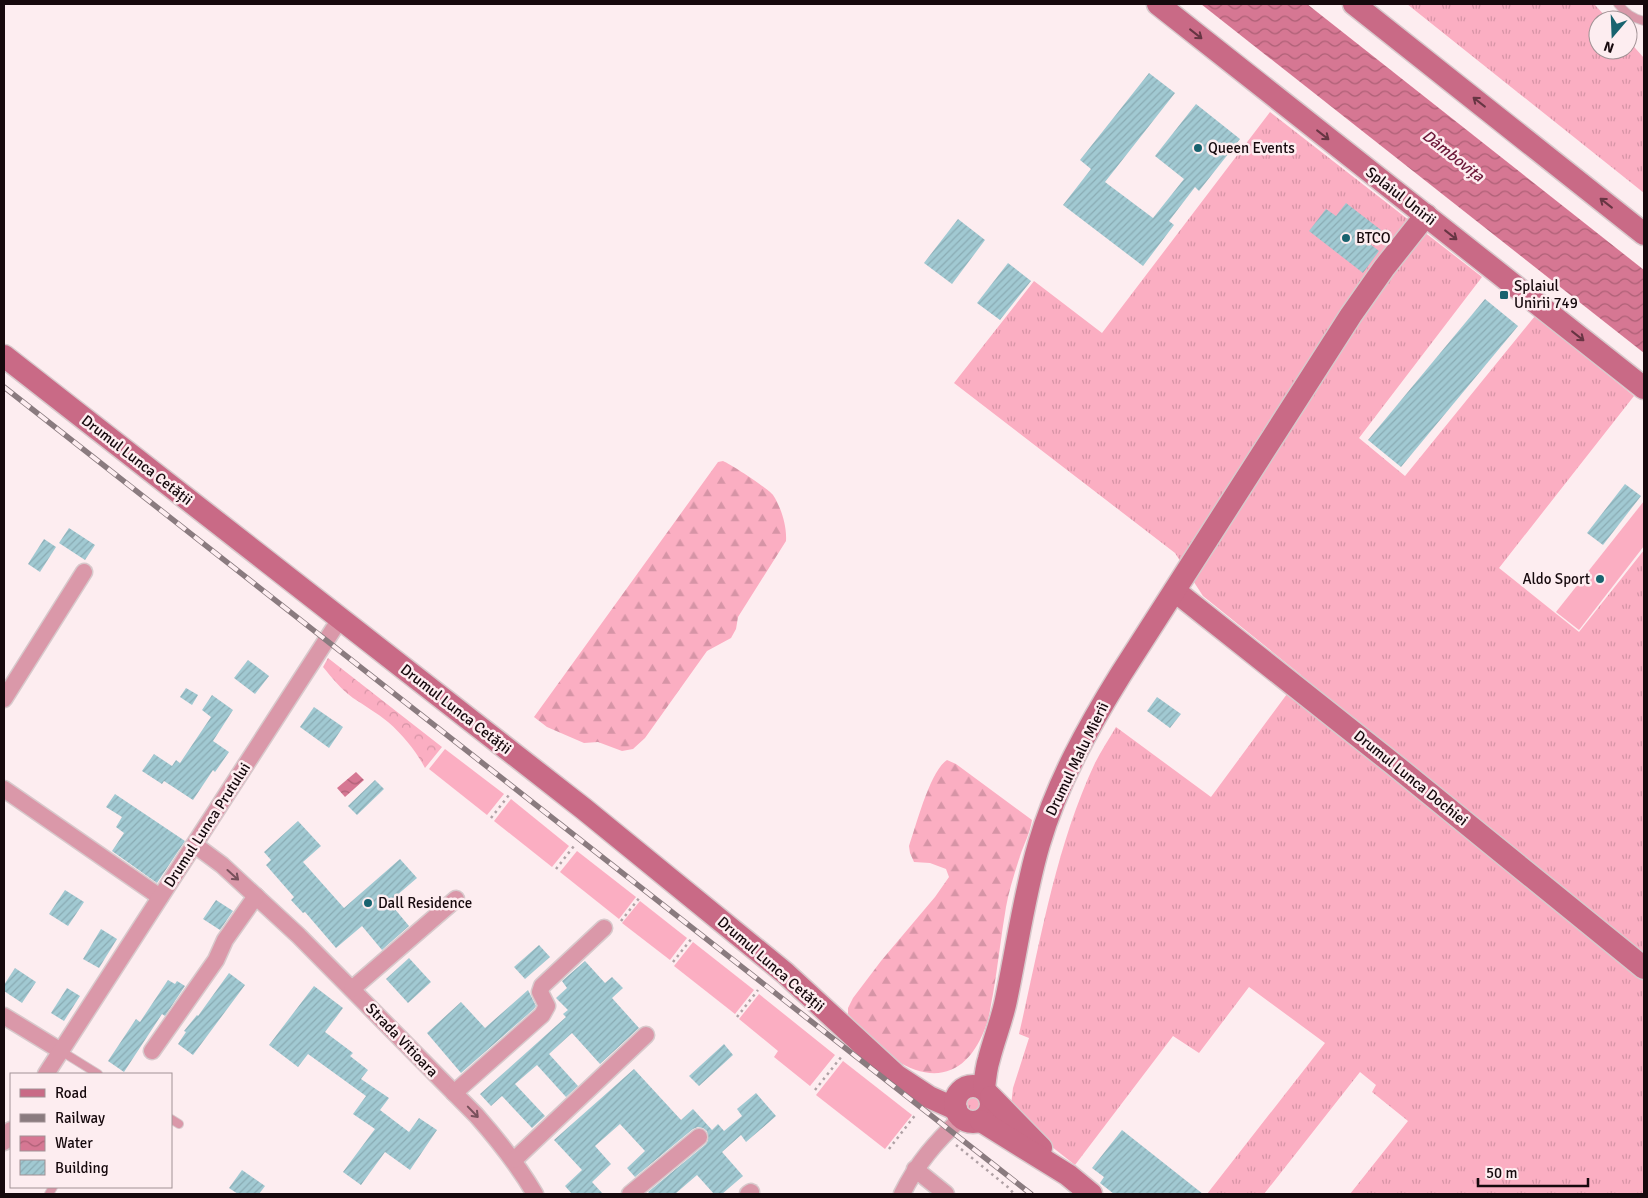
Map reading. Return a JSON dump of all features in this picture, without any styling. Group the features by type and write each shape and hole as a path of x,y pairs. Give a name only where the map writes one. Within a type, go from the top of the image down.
{"street":[{"name":"Splaiul Unirii","path":"1158,4 1644,388"},
{"path":"1354,4 1644,234"},
{"name":"Drumul Malu Mierii","path":"972,1101 1004,1010 1031,872 1049,812 1071,764 1102,705 1368,290 1426,215"},
{"name":"Drumul Lunca Cetății","path":"4,356 547,780 721,920 785,973 897,1076 929,1097 972,1101 1092,1194"},
{"path":"4,699 84,572"},
{"name":"Drumul Lunca Dochiei","path":"1175,591 1384,756 1644,968"},
{"name":"Drumul Lunca Prutului","path":"4,788 160,897 340,619"},
{"name":"Strada Vitioara","path":"194,845 222,865 256,896 352,989 454,1093 504,1146 535,1194"},
{"path":"152,1051 216,960 225,940 256,896"},
{"path":"47,1073 160,897"},
{"path":"352,989 456,899"},
{"path":"454,1093 542,1015 547,1006 540,992 542,986 604,928"},
{"path":"4,1016 61,1051"},
{"path":"514,1160 646,1035"},
{"path":"902,1194 916,1169 972,1101"},
{"path":"630,1194 699,1137"},
{"path":"916,1169 946,1194"}],"lane":[{"path":"1618,4 1636,19 1644,21"},
{"path":"61,1051 96,1073"},
{"path":"172,1120 179,1124"}],"path":[{"path":"490,818 509,795"},
{"path":"556,869 574,846"},
{"path":"621,921 640,897"},
{"path":"673,962 692,938"},
{"path":"737,1017 758,990"},
{"path":"815,1090 842,1056"},
{"path":"889,1149 916,1114"},
{"path":"938,1140 1009,1188 1014,1194"}],"green space":[{"path":"1407,4 1594,4 1600,10 1588,10 1588,60 1638,60 1638,51 1644,58 1644,193"},
{"path":"1270,112 1482,277 1359,438 1405,476 1535,316 1634,396 1499,568 1579,632 1644,550 1644,1194 1350,1194 1408,1121 1372,1092 1376,1085 1360,1072 1264,1194 1207,1194 1325,1043 1249,987 1199,1053 1173,1036 1075,1165 1042,1139 1011,1105 1013,1088 1029,1038 1019,1034 1059,862 1081,795 1095,763 1116,727 1211,797 1301,675 1203,596 1175,553 954,383 1034,281 1102,333"},
{"path":"723,461 764,487 773,495 779,505 786,529 786,541 738,617 736,629 731,638 707,651 645,738 633,749 622,751 598,742 584,743 547,727 534,717 718,462"},
{"name":"Aldo Sport","path":"1644,501 1644,546 1579,630 1556,612"},
{"path":"328,658 442,747 425,768 413,749 394,727 353,698 333,679 323,667"},
{"path":"445,749 504,794 487,815 429,769"},
{"path":"947,760 956,764 1032,820 1009,894 987,1023 972,1053 951,1070 939,1073 910,1068 894,1059 882,1050 848,1014 848,1008 853,998 881,961 935,897 949,877 946,869 930,863 914,862 909,846 929,787 941,766"},
{"path":"511,799 569,846 552,867 494,821"},
{"path":"577,851 636,897 619,919 560,872"},
{"path":"640,901 687,938 670,960 622,923"},
{"path":"693,942 754,990 735,1014 674,966"},
{"path":"759,994 835,1055 810,1086 774,1057 778,1051 739,1019"},
{"path":"843,1061 912,1115 885,1149 816,1095"},
{"path":"973,1094 980,1097 983,1104 980,1111 973,1114 966,1111 963,1104 966,1097"}],"water":[{"name":"Dâmbovița","path":"1201,4 1307,4 1644,270 1644,353"},
{"path":"356,772 364,780 345,797 337,788"}],"building":[{"path":"1149,73 1175,93 1105,182 1153,218 1184,179 1155,156 1196,104 1240,139 1199,191 1195,187 1169,221 1174,225 1143,266 1063,205 1091,169 1080,160"},
{"name":"BTCO","path":"1346,203 1381,230 1370,244 1379,251 1363,273 1309,231 1326,209 1336,216"},
{"path":"958,219 985,240 952,284 924,263"},
{"path":"1008,263 1031,281 1000,320 977,303"},
{"path":"1485,299 1518,326 1401,467 1368,440"},
{"path":"1625,484 1641,496 1603,545 1587,533"},
{"path":"69,528 95,545 85,560 59,543"},
{"path":"44,539 56,547 40,572 28,564"},
{"path":"248,660 269,676 255,694 234,678"},
{"path":"186,688 198,695 192,705 180,697"},
{"path":"212,695 233,710 213,741 229,752 215,772 213,770 193,800 164,781 162,784 142,771 154,754 172,766 176,760 180,763 211,717 202,710"},
{"path":"1157,697 1181,714 1170,728 1147,711"},
{"path":"314,707 343,727 329,748 300,727"},
{"path":"375,780 384,789 357,815 348,806"},
{"path":"115,794 185,841 157,883 112,851 124,833 116,827 122,817 106,807"},
{"path":"298,821 321,846 303,862 344,908 400,859 417,878 389,902 409,926 382,950 362,926 336,948 305,912 303,913 291,900 294,897 266,865 271,860 264,852"},
{"path":"65,890 84,902 68,926 49,914"},
{"path":"216,900 233,911 220,930 203,919"},
{"path":"101,929 117,939 99,968 83,959"},
{"path":"539,945 550,957 525,979 514,967"},
{"path":"409,958 431,982 408,1003 386,979"},
{"path":"585,961 605,983 612,977 623,988 612,998 639,1028 600,1064 572,1033 549,1054 578,1086 566,1097 537,1065 515,1084 545,1116 532,1128 502,1096 491,1106 480,1094 566,1017 563,1014 568,1010 556,998 567,988 562,981"},
{"path":"15,968 36,982 22,1003 4,991 4,985"},
{"path":"229,973 245,985 193,1055 178,1044 186,1032 184,1031 198,1016"},
{"path":"168,980 175,984 177,981 185,986 165,1016 162,1014 124,1072 108,1061 136,1019 140,1022"},
{"path":"314,986 343,1008 325,1032 353,1053 350,1056 368,1070 361,1079 389,1098 380,1110 409,1132 419,1118 437,1130 410,1170 385,1152 361,1185 343,1172 375,1129 353,1114 366,1096 308,1054 298,1067 269,1045"},
{"path":"67,988 80,996 64,1021 51,1013"},
{"path":"528,990 536,1006 534,1009 461,1073 427,1033 461,1002 485,1028"},
{"path":"724,1044 733,1055 699,1086 689,1076"},
{"path":"634,1069 681,1120 693,1109 712,1130 718,1124 724,1131 742,1116 737,1109 756,1093 776,1116 746,1142 741,1135 722,1152 743,1176 722,1194 714,1194 697,1175 675,1194 650,1194 648,1192 706,1144 708,1140 707,1131 698,1127 693,1129 635,1177 627,1168 645,1151 620,1124 595,1146 611,1164 592,1182 603,1194 572,1194 565,1186 582,1170 554,1140"},
{"path":"1122,1130 1203,1194 1114,1194 1100,1183 1104,1177 1092,1168"},
{"path":"242,1170 265,1186 259,1194 238,1194 229,1188"}],"railway":[{"path":"4,387 1031,1194"}],"place":[{"name":"Queen Events","path":"1198,148"},
{"name":"BTCO","path":"1346,238"},
{"name":"Splaiul Unirii 749","path":"1504,295"},
{"name":"Aldo Sport","path":"1600,579"},
{"name":"Dall Residence","path":"368,903"}]}
